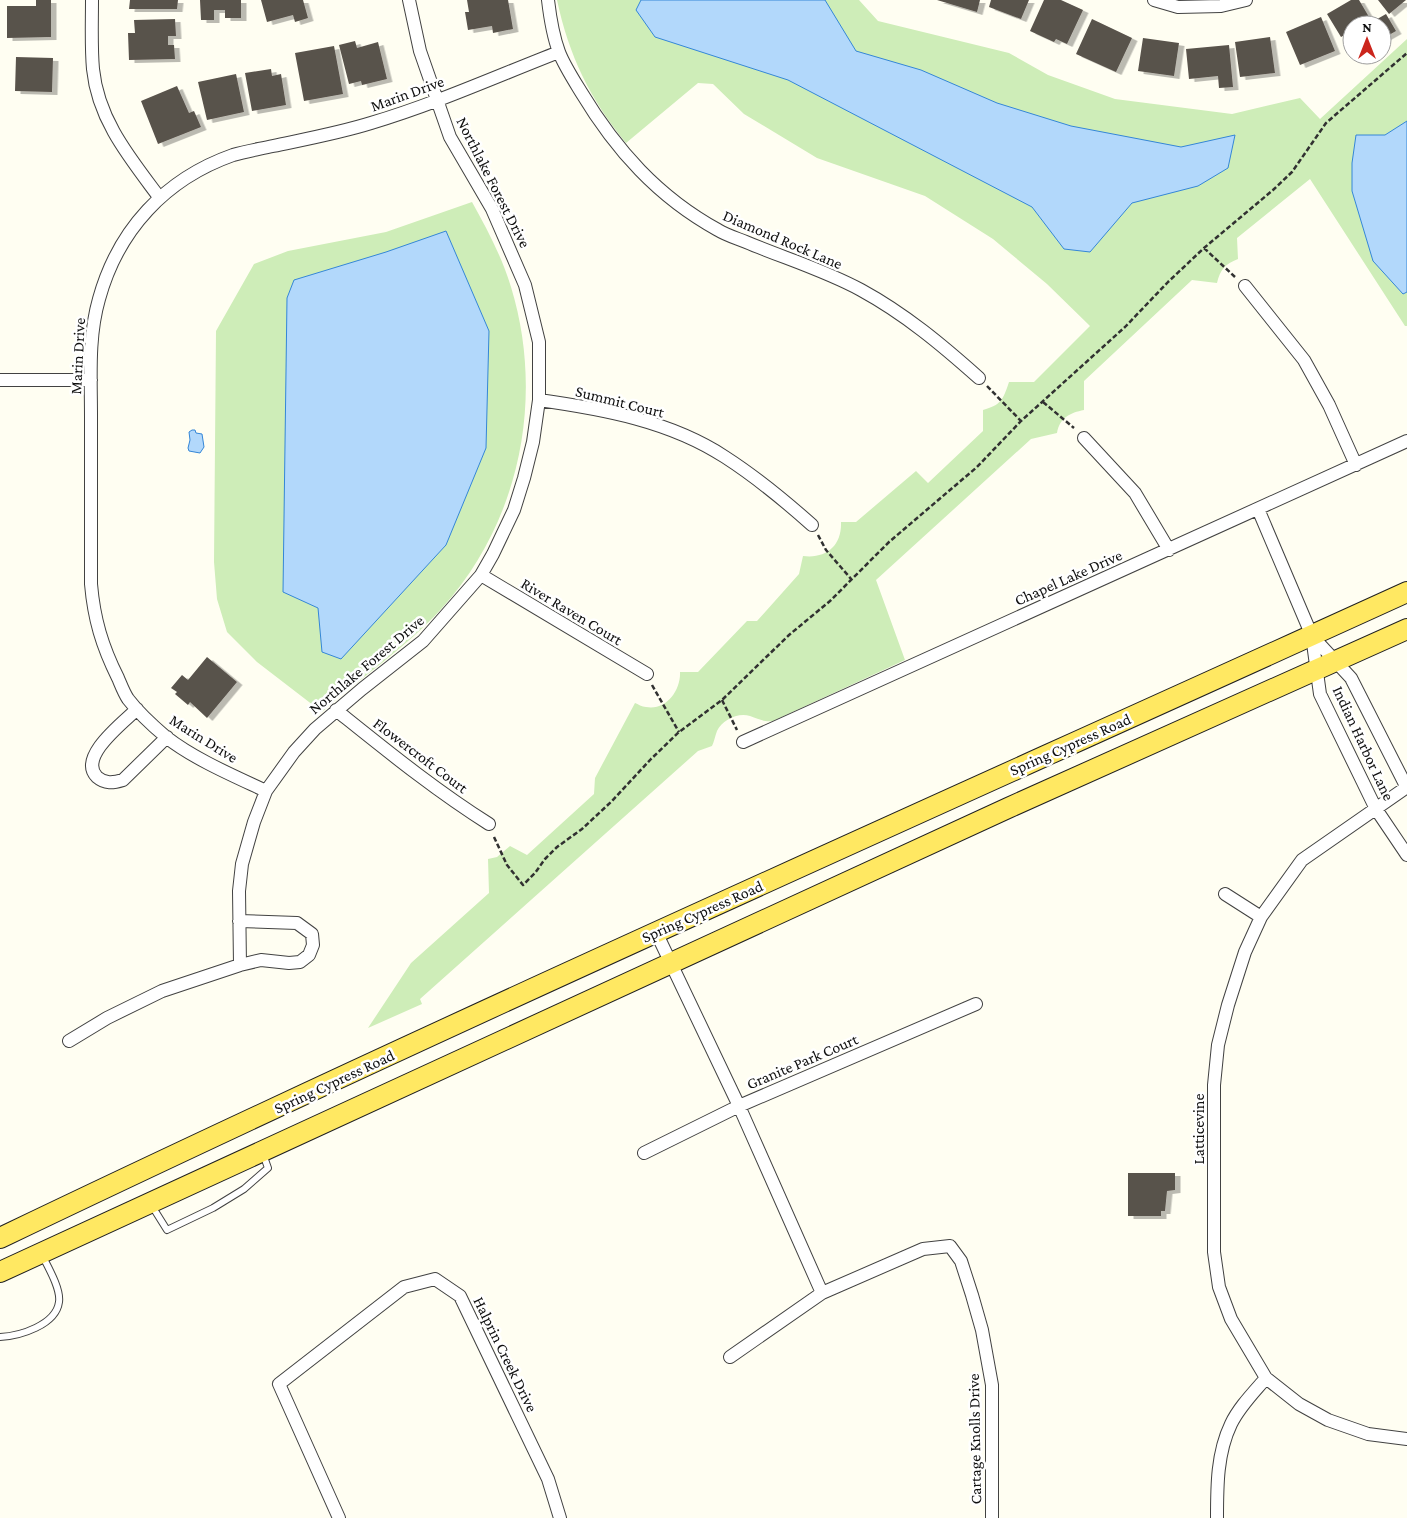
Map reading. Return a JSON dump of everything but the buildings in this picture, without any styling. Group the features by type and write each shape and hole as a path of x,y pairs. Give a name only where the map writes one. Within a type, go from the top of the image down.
{"main road":[{"name":"Spring Cypress Road","path":"0,1238 656,932 1407,592"},
{"name":"Spring Cypress Road","path":"0,1272 1008,808 1407,629"},
{"path":"994,778 1008,808"},
{"path":"136,1173 150,1203"}],"street":[{"path":"92,0 93,68 102,108 110,127 122,146 159,197"},
{"name":"Northlake Forest Drive","path":"240,965 239,891 242,864 254,822 266,791 294,752 336,710 423,641 447,616 481,575 514,510 533,442 539,400 539,342 525,285 492,209 450,137 420,51 409,0"},
{"name":"Diamond Rock Lane","path":"548,0 559,52 599,122 629,160 658,187 688,211 718,231 810,267 861,290 906,318 979,378"},
{"path":"1154,0 1178,7 1221,6 1246,0"},
{"name":"Marin Drive","path":"266,791 213,766 167,737 128,698 106,655 98,632 93,609 91,584 92,343 94,321 109,268 141,216 159,197 185,178 210,164 235,154 368,124 437,100 559,52"},
{"path":"1245,286 1304,360 1329,405 1356,464"},
{"path":"0,380 91,380"},
{"name":"Summit Court","path":"539,400 634,418 699,443 723,456 768,487 812,525"},
{"path":"1084,438 1135,493 1169,550"},
{"name":"Chapel Lake Drive","path":"743,742 1407,441"},
{"name":"Indian Harbor Lane","path":"1258,509 1312,636 1320,694 1376,809 1407,855"},
{"name":"River Raven Court","path":"481,575 647,674"},
{"name":"Indian Harbor Lane","path":"1312,636 1350,678 1407,787"},
{"path":"137,708 98,748 92,765 96,776 104,782 123,780 167,737"},
{"name":"Flowercroft Court","path":"336,710 409,769 489,824"},
{"name":"Latticevine","path":"1407,787 1302,860 1261,917 1245,952 1228,1005 1218,1045 1214,1085 1214,1252 1219,1288 1231,1319 1266,1378 1299,1404 1328,1420 1368,1434 1407,1439"},
{"path":"1225,894 1261,917"},
{"path":"69,1041 107,1018 162,991 240,965 261,960 289,963 300,962 309,954 313,945 312,934 296,923 239,921"},
{"path":"656,932 739,1106 822,1293 730,1357"},
{"name":"Granite Park Court","path":"644,1153 739,1106 976,1004"},
{"name":"Cartage Knolls Drive","path":"822,1293 923,1249 950,1246 962,1261 982,1330 992,1385 992,1518"},
{"name":"Halprin Creek Drive","path":"339,1518 279,1384 404,1287 435,1279 460,1296 548,1479 560,1518"},
{"path":"1217,1518 1217,1483 1222,1451 1232,1423 1249,1397 1266,1378"}],"lane":[{"path":"150,1203 167,1230 213,1208 244,1189 268,1168 262,1152"},
{"path":"0,1337 25,1332 40,1325 56,1312 59,1301 58,1292 41,1253"}],"path":[{"path":"489,824 507,865 523,885 557,847 582,829 612,801 679,732 722,700 789,635 830,601 889,542 977,467 1021,422 1125,327 1204,248 1273,190 1292,172 1326,123 1407,53"},
{"path":"1204,248 1245,286"},
{"path":"979,378 1021,422"},
{"path":"1044,402 1084,438"},
{"path":"812,525 826,550 852,580"},
{"path":"647,674 679,732"},
{"path":"722,700 743,742"}],"green space":[{"path":"557,0 859,0 878,21 1009,53 1048,75 1115,99 1232,114 1300,98 1320,119 1379,65 1392,65 1392,53 1407,39 1407,326 1405,326 1310,179 1237,238 1238,259 1224,268 1217,283 1192,280 1084,381 1084,410 1063,419 1057,433 1031,439 876,580 905,660 773,721 764,721 745,715 726,720 719,727 712,746 698,751 420,999 422,1004 368,1028 411,963 489,893 488,859 497,857 510,846 527,855 594,794 595,778 635,703 643,707 653,707 660,706 671,698 678,686 680,672 698,672 747,621 757,621 799,574 803,556 819,555 831,549 839,538 841,522 856,522 916,471 928,483 983,431 983,410 998,404 1009,382 1034,382 1090,326 1047,284 993,239 925,196 817,158 744,114 713,84 698,83 626,143 613,127 582,76"},
{"path":"472,202 489,233 503,265 511,287 521,329 526,372 525,415 518,457 507,498 490,537 469,574 442,608 414,636 322,712 257,662 227,632 217,599 214,562 216,331 254,264 288,251 386,232"}],"water":[{"path":"641,0 825,0 856,51 921,70 997,103 1071,126 1181,147 1235,135 1228,168 1198,186 1132,203 1090,252 1064,249 1032,207 788,80 655,37 636,10"},
{"path":"1407,121 1407,292 1403,294 1373,261 1352,191 1352,163 1356,135 1385,135"},
{"path":"446,231 489,331 486,448 446,545 341,659 322,652 318,608 283,592 287,298 294,280 386,252"},
{"path":"192,430 202,434 204,447 200,453 189,451 189,432"}]}
